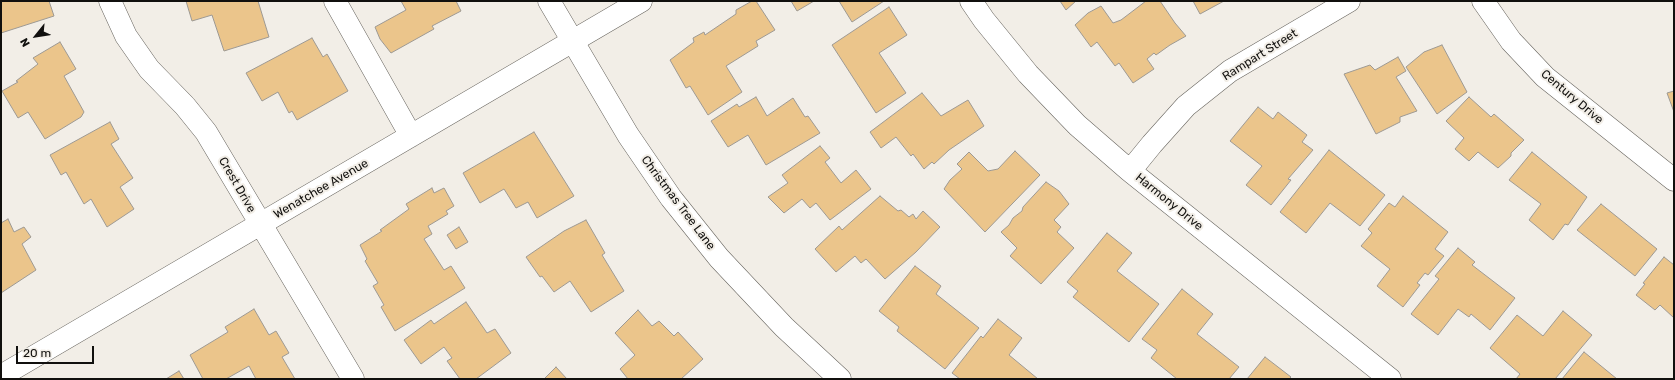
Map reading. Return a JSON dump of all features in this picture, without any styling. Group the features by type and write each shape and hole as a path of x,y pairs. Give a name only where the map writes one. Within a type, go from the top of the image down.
{"street":[{"name":"Crest Drive","path":"110,1 126,36 149,69 185,106 206,132 353,379"},
{"path":"335,1 411,136"},
{"name":"Christmas Tree Lane","path":"549,1 628,135 671,198 719,258 784,327 840,379"},
{"name":"Wenatchee Avenue","path":"1,376 641,1"},
{"name":"Harmony Drive","path":"971,1 984,20 1028,74 1077,125 1130,171 1390,379"},
{"name":"Rampart Street","path":"1130,171 1186,106 1230,71 1349,1"},
{"name":"Century Drive","path":"1482,1 1511,41 1545,77 1674,180"}],"building":[{"path":"1,1 49,1 54,16 1,33"},
{"path":"186,1 258,1 269,37 224,51 212,15 192,21"},
{"path":"401,1 456,1 461,11 432,26 434,29 391,53 380,39 375,27 406,10"},
{"path":"752,1 756,1 775,30 756,41 758,46 726,66 742,92 708,115 690,86 686,88 670,60 694,42 693,38 704,32 705,35 736,14 736,10"},
{"path":"791,1 814,1 797,11"},
{"path":"839,1 884,1 852,22"},
{"path":"1060,1 1076,1 1066,10"},
{"path":"1146,1 1160,1 1186,36 1156,55 1154,53 1147,59 1154,69 1133,83 1119,63 1115,66 1097,42 1091,47 1075,25 1088,13 1101,6 1113,23 1121,20"},
{"path":"1193,1 1224,1 1200,14"},
{"path":"889,7 907,35 879,53 906,93 876,113 832,45"},
{"path":"312,38 323,57 327,54 348,91 297,120 292,111 289,113 278,92 262,101 246,73"},
{"path":"60,42 76,69 64,76 84,112 81,117 45,139 28,112 18,118 2,91 18,82 16,81 38,64 33,58"},
{"path":"1442,45 1467,92 1437,114 1406,67 1424,52"},
{"path":"1398,57 1406,71 1396,77 1417,111 1400,117 1400,122 1376,134 1344,74 1370,65 1375,70"},
{"path":"1674,91 1674,112 1667,93"},
{"path":"922,93 941,116 968,100 984,126 949,150 934,164 932,162 924,169 913,154 911,156 896,137 881,148 870,132"},
{"path":"756,97 767,116 793,98 805,117 808,116 820,133 766,165 748,135 728,147 711,121 737,104 739,107"},
{"path":"1469,97 1491,117 1494,114 1524,140 1511,153 1511,156 1498,168 1478,152 1469,161 1455,149 1464,138 1446,121"},
{"path":"1258,107 1273,119 1278,112 1307,135 1302,142 1313,150 1288,179 1291,180 1271,205 1246,185 1262,166 1230,141"},
{"path":"110,122 119,139 111,144 133,178 120,187 134,209 107,227 91,199 84,204 66,172 61,175 50,155"},
{"path":"534,132 574,196 537,218 528,202 516,208 504,189 480,203 463,173"},
{"path":"820,146 830,158 825,162 841,183 856,170 871,189 830,220 816,203 810,208 802,199 784,213 768,197 788,183 782,175"},
{"path":"1329,150 1385,195 1360,226 1330,203 1306,233 1280,212"},
{"path":"1015,151 1040,175 985,232 944,189 950,180 962,169 957,164 969,152 988,171 998,169"},
{"path":"1532,152 1587,197 1568,225 1565,224 1553,240 1529,220 1541,204 1509,180"},
{"path":"1046,182 1059,191 1069,204 1054,220 1061,227 1057,232 1074,248 1041,284 1010,256 1017,248 1001,232 1009,225 1013,218 1022,211 1023,207"},
{"path":"432,188 434,193 444,188 454,206 446,211 448,214 428,226 432,234 424,239 444,270 451,266 465,288 395,331 381,307 384,305 373,286 378,283 365,261 367,259 360,245 382,231 380,230 409,209 406,204"},
{"path":"880,196 898,211 901,210 909,217 913,214 916,219 923,211 940,227 916,252 885,279 866,259 861,263 855,256 836,272 815,249 839,226 842,230"},
{"path":"1403,196 1448,232 1435,249 1444,256 1428,275 1425,273 1417,283 1420,285 1403,307 1377,286 1390,269 1361,246 1372,233 1368,229 1389,203 1395,207"},
{"path":"1601,204 1657,249 1635,276 1577,230"},
{"path":"8,219 14,232 24,227 31,237 22,244 36,270 1,293 1,223"},
{"path":"586,220 605,253 602,255 624,291 591,312 570,281 554,292 542,276 540,277 526,257 564,231"},
{"path":"459,227 468,242 456,249 447,235"},
{"path":"1107,233 1132,253 1117,271 1159,304 1129,342 1073,297 1078,291 1067,282"},
{"path":"1458,248 1475,262 1472,265 1515,298 1490,330 1471,314 1469,317 1458,309 1438,335 1411,314 1439,279 1435,276"},
{"path":"1664,257 1674,265 1674,318 1660,305 1655,310 1636,295 1645,284 1643,283"},
{"path":"915,266 941,286 936,294 979,328 945,369 897,331 899,327 879,311"},
{"path":"1182,289 1213,314 1197,334 1239,367 1229,379 1177,379 1151,358 1157,350 1142,339"},
{"path":"466,302 487,333 495,329 511,353 476,379 460,379 447,361 452,358 444,347 421,364 404,340 431,320 434,324"},
{"path":"254,309 269,335 276,331 289,353 282,357 295,379 256,379 249,366 226,379 203,379 190,355 228,332 225,327"},
{"path":"638,310 652,326 659,321 674,336 678,332 703,359 681,379 628,379 620,369 635,355 615,333"},
{"path":"1563,311 1592,335 1555,379 1516,379 1520,374 1490,348 1517,315 1543,336"},
{"path":"998,319 1022,338 1009,355 1038,379 960,379 952,373 981,336 983,338"},
{"path":"1584,352 1617,379 1562,379"},
{"path":"1265,357 1291,377 1289,379 1247,379"},
{"path":"556,367 567,379 544,379"},
{"path":"179,371 184,379 166,379"}]}
